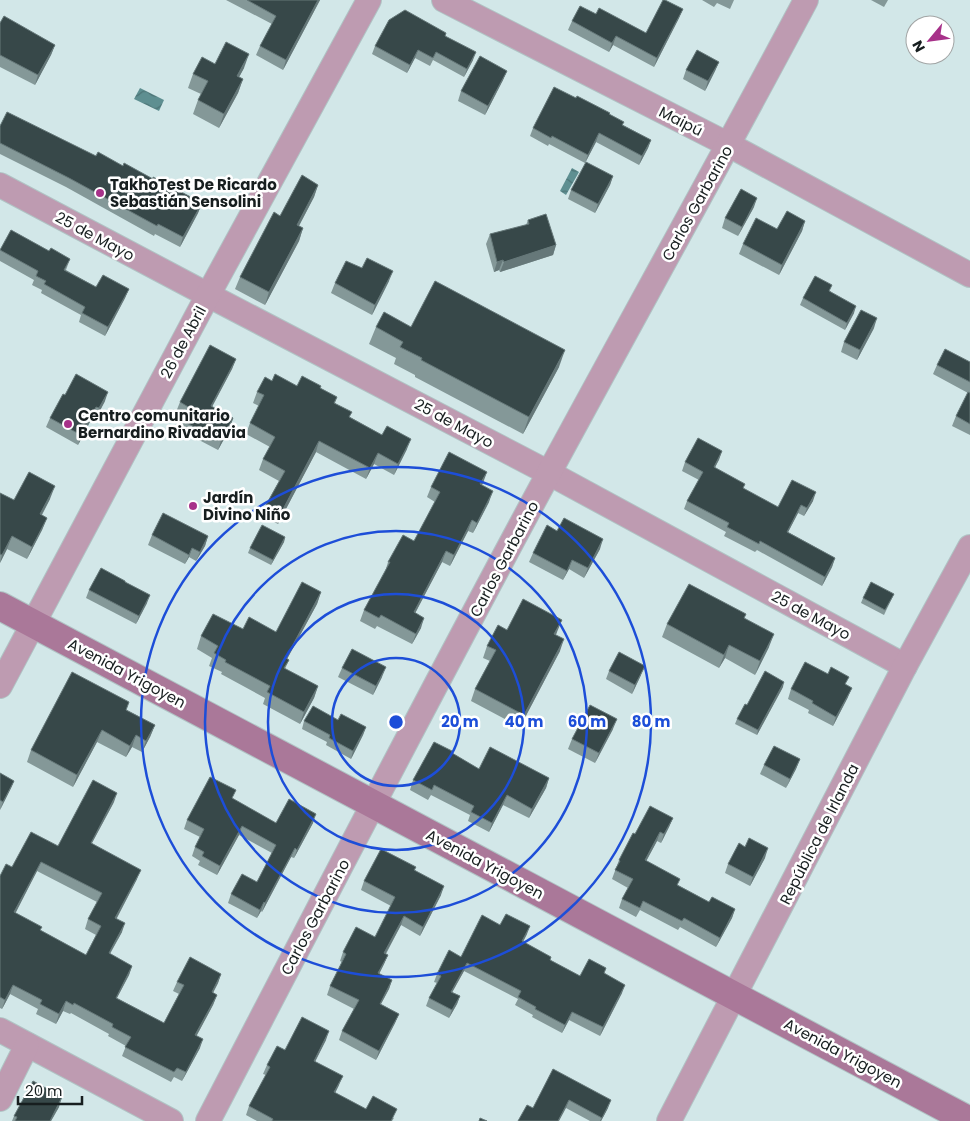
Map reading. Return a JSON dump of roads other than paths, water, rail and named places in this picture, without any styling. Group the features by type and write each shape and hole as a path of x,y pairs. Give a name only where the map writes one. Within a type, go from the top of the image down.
{"main road":[{"name":"Avenida Yrigoyen","path":"0,606 970,1121"}],"street":[{"name":"26 de Abril","path":"0,686 208,295 369,0"},
{"name":"Maipú","path":"444,0 729,145 970,275"},
{"name":"Carlos Garbarino","path":"208,1121 373,804 549,473 729,145 806,0"},
{"name":"25 de Mayo","path":"0,185 549,473 905,666"},
{"name":"República de Irlanda","path":"669,1121 905,666 970,547"},
{"path":"0,1030 171,1121"},
{"path":"0,1099 27,1045"}],"water":[{"path":"140,88 164,100 159,111 134,99"},
{"path":"572,168 579,172 566,195 560,191"}],"place":[{"name":"TakhoTest De Ricardo Sebastián Sensolini","path":"100,193"},
{"name":"Centro comunitario Bernardino Rivadavia","path":"68,424"},
{"name":"Jardín Divino Niño","path":"193,506"}]}
